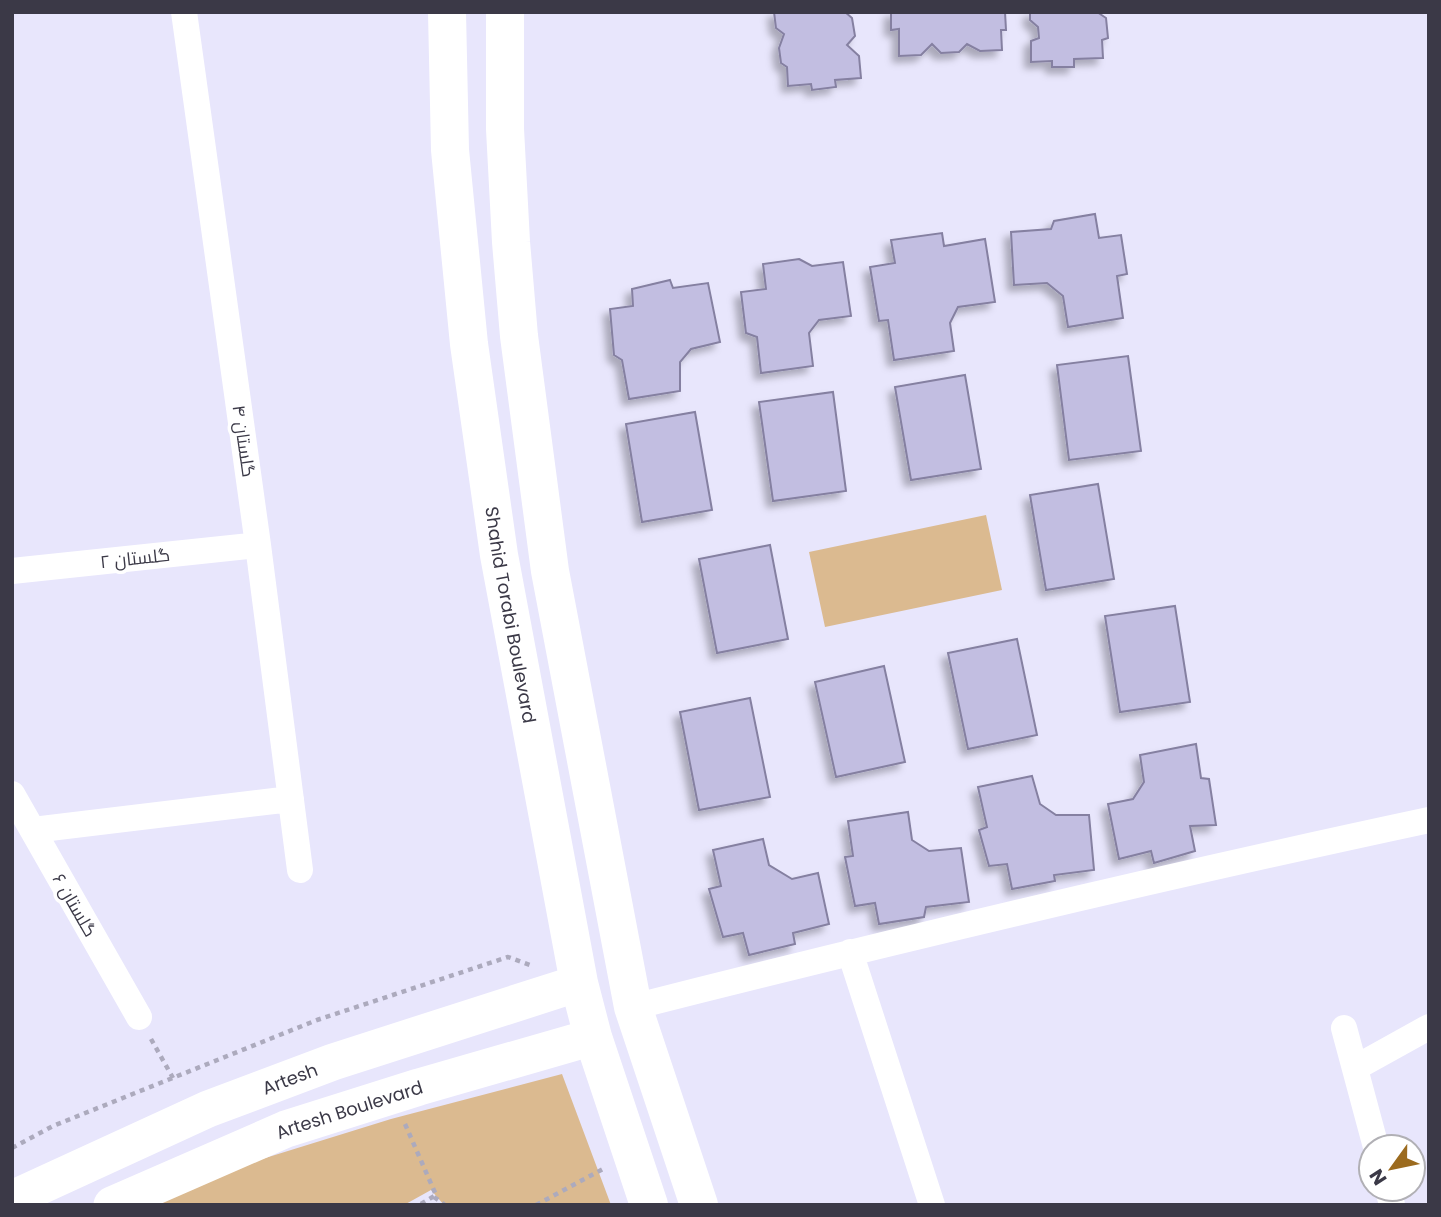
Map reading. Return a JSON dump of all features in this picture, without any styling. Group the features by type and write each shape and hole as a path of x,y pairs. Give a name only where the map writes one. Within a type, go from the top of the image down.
{"main road":[{"name":"Shahid Torabi Boulevard","path":"447,12 450,150 471,357 499,555 579,983 593,1037 649,1205"},
{"path":"505,12 508,192 525,380 550,571 633,1007 699,1205"},
{"path":"579,983 633,1007"},
{"name":"Artesh","path":"12,1199 221,1104 333,1062 579,983"},
{"path":"593,1037 633,1007"},
{"name":"Artesh Boulevard","path":"112,1205 286,1129 593,1037"}],"street":[{"name":"گلستان ۴","path":"184,12 300,870"},
{"name":"گلستان ۲","path":"12,571 258,545"},
{"name":"گلستان ۶","path":"12,794 139,1017"},
{"path":"33,830 291,799"},
{"path":"633,1007 849,952 1196,870 1429,820"},
{"path":"849,952 932,1205"},
{"path":"1355,1068 1429,1027"},
{"path":"1344,1028 1372,1133"}],"path":[{"path":"12,1148 54,1126 317,1020 508,957 531,966"},
{"path":"139,1017 173,1078"},
{"path":"392,1096 436,1195 434,1196"},
{"path":"536,1205 632,1154"},
{"path":"419,1205 434,1196"},
{"path":"434,1196 444,1205"}],"shaded area":[{"path":"986,515 1002,590 825,627 809,552"},
{"path":"562,1074 611,1205 444,1205 431,1190 404,1205 152,1205 246,1164 391,1119"}],"building":[{"path":"774,12 845,12 852,18 855,36 847,45 859,56 861,78 835,80 836,87 812,90 811,84 788,86 787,67 781,63 779,48 784,34 776,28"},
{"path":"891,12 1005,12 1006,30 1001,30 1002,50 980,51 967,44 959,52 941,53 932,44 921,55 899,56 899,29 891,30"},
{"path":"1030,12 1097,12 1106,18 1108,38 1102,40 1103,58 1074,59 1074,67 1052,67 1052,61 1031,62 1031,41 1039,38 1038,27 1030,20"},
{"path":"1095,214 1099,238 1121,235 1127,274 1117,276 1123,318 1068,327 1063,296 1047,283 1014,285 1011,232 1051,229 1054,221"},
{"path":"942,233 944,246 985,239 995,302 958,307 950,323 954,351 894,360 888,320 879,321 870,267 895,263 891,240"},
{"path":"799,259 812,266 843,262 851,316 819,320 809,333 813,366 761,373 757,337 746,333 741,292 766,289 763,264"},
{"path":"670,280 673,288 708,283 720,342 691,349 680,362 680,391 629,399 622,360 614,355 610,309 633,306 632,289"},
{"path":"1128,356 1141,451 1069,460 1057,365"},
{"path":"965,375 981,469 911,480 895,387"},
{"path":"833,392 846,491 773,501 759,402"},
{"path":"695,412 712,510 642,522 626,424"},
{"path":"1098,484 1114,579 1046,590 1030,495"},
{"path":"770,545 788,639 717,653 699,559"},
{"path":"1175,606 1190,702 1120,712 1105,616"},
{"path":"1017,639 1037,735 968,749 948,653"},
{"path":"884,666 905,762 836,777 815,682"},
{"path":"750,698 770,797 699,810 680,712"},
{"path":"1196,744 1201,778 1209,779 1216,825 1190,826 1195,851 1154,863 1151,851 1119,859 1108,804 1133,799 1144,782 1140,755"},
{"path":"1032,776 1040,804 1056,815 1089,815 1094,870 1054,875 1055,881 1012,889 1007,864 989,866 979,830 987,827 978,787"},
{"path":"908,812 912,840 929,851 961,848 969,902 926,907 924,917 879,924 875,903 855,906 845,857 853,856 848,821"},
{"path":"763,839 769,865 792,879 818,873 829,924 793,933 795,944 749,955 743,933 723,937 709,889 721,886 713,850"}]}
